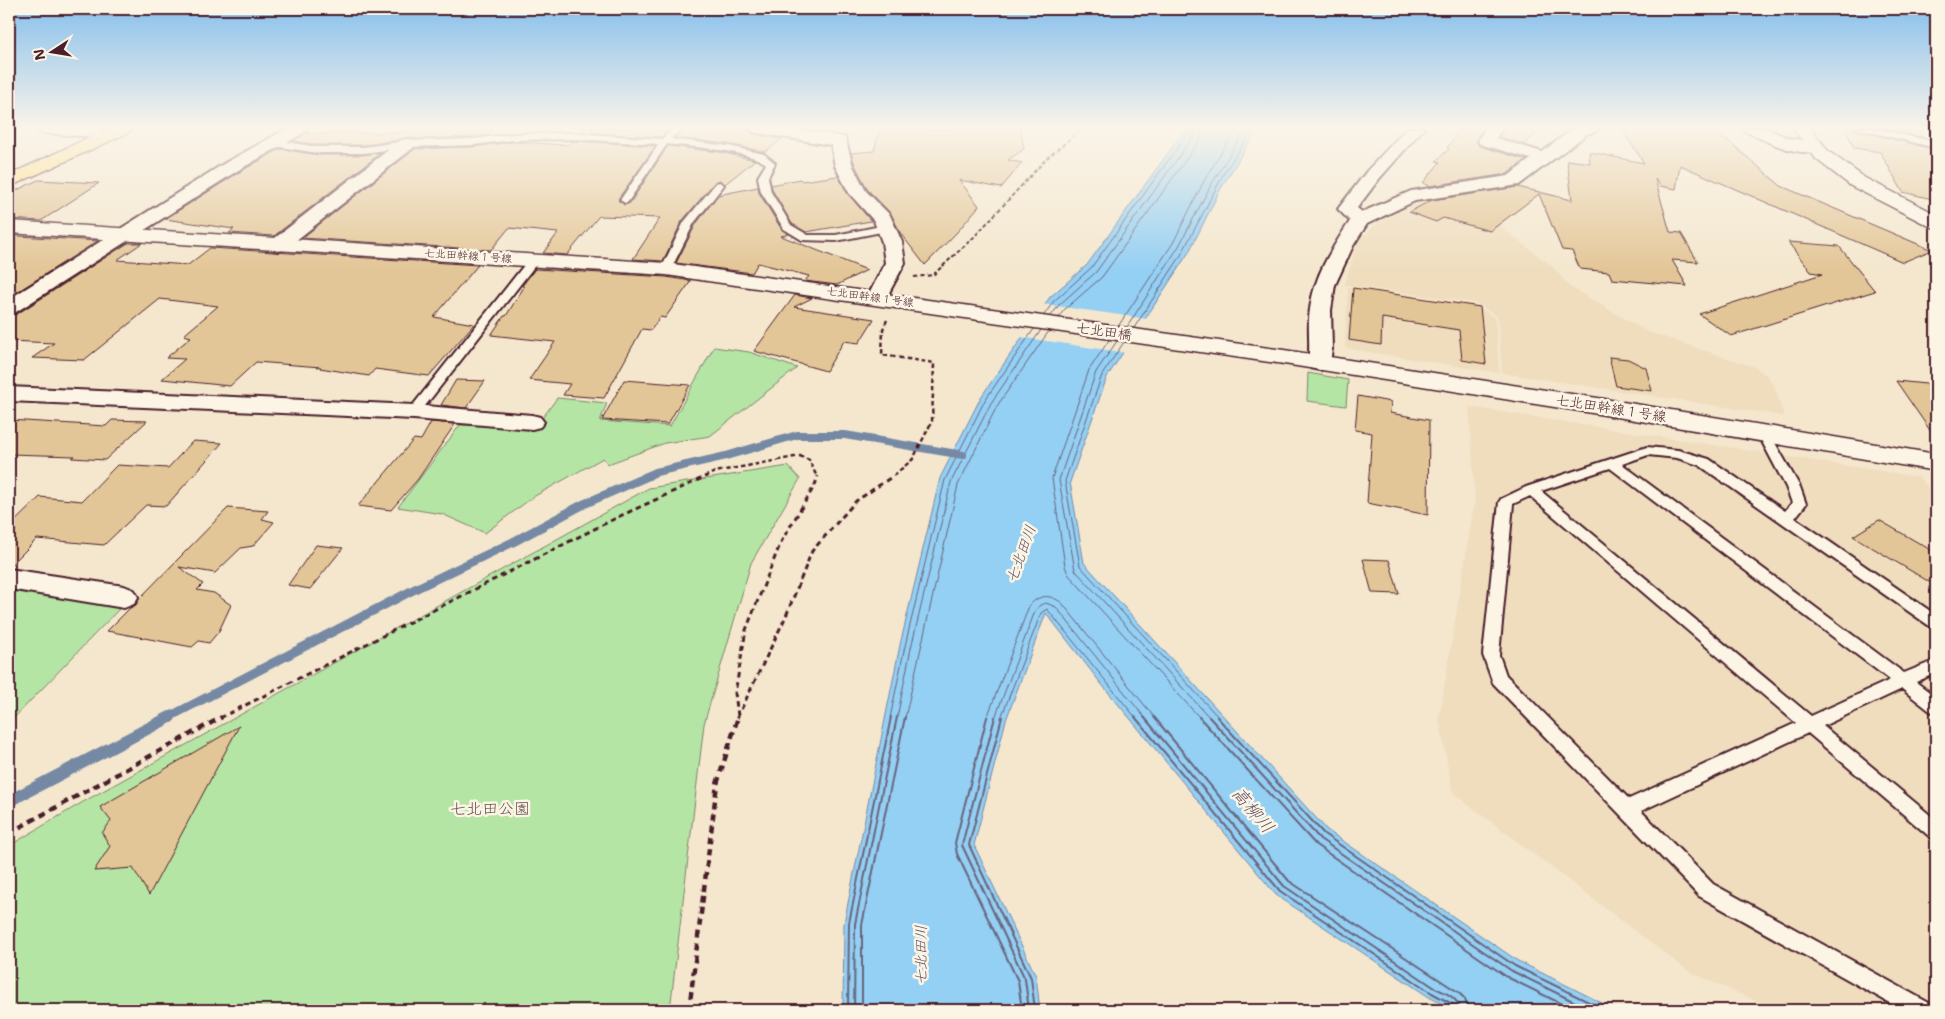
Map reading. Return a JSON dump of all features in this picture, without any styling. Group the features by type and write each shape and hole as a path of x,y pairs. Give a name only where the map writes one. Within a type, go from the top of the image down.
{"main road":[{"path":"9,182 23,176"}],"street":[{"path":"9,308 217,176"},
{"path":"278,245 367,176"},
{"path":"849,176 858,193 883,219 892,242 895,263 887,276 883,306"},
{"path":"1360,220 1347,209 1373,176"},
{"path":"1319,363 1321,349 1320,310 1325,285 1343,246 1360,220 1411,196 1513,181 1521,176"},
{"path":"1849,176 1858,182 1936,222"},
{"name":"七北田幹線１号線","path":"9,227 666,269 883,306 924,304"},
{"name":"七北田橋","path":"924,304 1284,358"},
{"name":"七北田幹線１号線","path":"1284,358 1936,463"},
{"path":"9,394 414,412 532,422"},
{"path":"9,579 124,596"}],"lane":[{"path":"625,200 642,176"},
{"path":"764,176 766,192 787,227 806,238 836,238 886,228"},
{"path":"666,269 689,222 719,185"},
{"path":"414,412 533,261"},
{"path":"1764,434 1793,487 1799,504 1786,519"},
{"path":"1922,1010 1706,890 1499,678 1491,655 1506,502 1531,490 1647,452 1678,454 1704,462 1936,623"},
{"path":"1612,463 1936,706"},
{"path":"1531,490 1936,831"},
{"path":"1627,809 1936,666"}],"path":[{"path":"887,276 905,279 933,275 974,237 1031,176"},
{"path":"689,1010 717,784 738,716 786,616 812,550 856,502 896,474 913,459 932,421 934,363 882,355 883,306"},
{"path":"9,833 222,716 618,516 715,472 800,456 809,460 818,475 815,485 781,542 746,630 735,693 738,716"}],"shaded area":[{"path":"1425,196 1453,209 1493,221 1553,267 1570,287 1648,332 1755,367 1767,376 1775,388 1784,416 1502,373 1498,317 1476,303 1345,285 1356,244 1380,220"},
{"path":"1348,287 1476,305 1495,318 1499,373 1345,348"},
{"path":"1469,407 1919,477 1936,496 1936,1010 1776,1010 1688,971 1453,793 1439,719 1475,499"}],"green space":[{"path":"714,347 749,352 797,368 710,436 665,443 608,464 603,458 533,497 485,533 442,514 398,507 460,425 535,428 557,398 607,403 600,421 670,426"},
{"path":"1308,373 1348,380 1346,406 1307,401"},
{"name":"七北田公園","path":"788,466 800,479 751,563 704,724 670,1010 9,1010 9,846 83,802 649,488"},
{"path":"9,589 120,608 9,723"}],"water":[{"path":"1152,176 1229,176 1189,252 1107,377 1070,482 1084,563 1327,830 1518,961 1616,1010 1453,1010 1429,997 1276,895 1099,681 1046,613 1006,720 974,845 1036,976 1040,1010 843,1010 844,923 900,645 940,478 981,397 1050,297 1087,265"}],"pier":[{"path":"1042,304 1148,319 1126,353 1020,337"}],"building":[{"path":"234,176 352,176 274,236 229,233 234,229 165,219"},
{"path":"381,176 635,176 618,199 624,205 630,203 648,176 736,176 725,184 720,180 715,182 682,221 663,261 633,259 660,218 599,216 567,255 543,253 558,233 509,228 491,250 302,238"},
{"path":"838,176 848,194 871,221 806,232 792,224 771,185 800,179 802,181"},
{"path":"860,176 1011,176 1001,188 959,180 979,206 925,265 901,234 891,214 868,190"},
{"path":"1429,176 1497,176 1430,186 1423,183"},
{"path":"1569,176 1678,176 1676,189 1660,186 1655,179 1670,232 1681,233 1698,262 1672,260 1687,286 1612,279 1609,272 1580,269 1572,251 1562,250 1539,194 1490,231 1443,218 1436,222 1409,212 1432,200 1518,187 1572,200"},
{"path":"1704,176 1769,176 1781,186 1932,250 1903,262"},
{"path":"1894,176 1936,176 1936,200 1903,192"},
{"path":"38,180 99,183 41,221 9,219 9,194"},
{"path":"758,187 759,193 782,230 789,234 781,236 867,270 837,285 805,281 809,276 758,263 752,273 676,263 696,224 718,195"},
{"path":"9,235 19,236 98,241 9,297"},
{"path":"1788,242 1839,246 1875,291 1731,336 1699,314 1822,274 1811,272"},
{"path":"128,243 142,243 117,260 188,265 210,248 478,265 434,317 474,324 429,376 375,369 369,376 321,367 256,362 230,386 162,379 185,359 166,358 191,337 184,335 218,306 160,299 84,360 32,358 54,343 9,341 9,316 17,314"},
{"path":"535,269 666,277 691,281 665,318 660,317 651,330 642,329 604,398 563,395 570,384 529,380 555,342 491,335 504,316 506,316 524,287 522,286"},
{"path":"1353,288 1480,307 1486,364 1462,360 1459,330 1382,318 1381,345 1349,340"},
{"path":"795,295 812,298 794,307 874,319 859,343 844,341 826,371 754,351"},
{"path":"1609,357 1628,359 1646,368 1652,391 1616,386"},
{"path":"456,380 485,381 466,408 441,405"},
{"path":"624,380 690,385 668,424 602,420"},
{"path":"1896,381 1936,385 1936,439"},
{"path":"1358,396 1391,402 1390,413 1429,420 1428,515 1367,503 1372,433 1355,430"},
{"path":"9,420 106,426 112,420 147,421 105,460 72,458 75,456 9,454"},
{"path":"431,422 455,424 418,479 391,510 358,506 414,439 421,440"},
{"path":"193,441 222,443 166,506 146,505 104,545 37,539 9,567 9,527 40,497 82,501 117,465 168,468"},
{"path":"228,508 268,511 262,519 274,522 253,546 241,548 215,573 179,567 203,584 197,590 214,593 231,605 219,631 209,643 199,641 192,647 107,631 130,608 136,605 140,598"},
{"path":"1879,520 1936,553 1936,586 1853,536"},
{"path":"316,545 343,548 310,589 288,585"},
{"path":"1363,559 1389,560 1399,594 1372,593"},
{"path":"239,726 149,895 133,868 94,871 110,846 102,833 111,821 100,807"}],"waterway":[{"path":"645,477 656,472 726,456 797,435 845,435 963,455"},
{"path":"167,718 417,588 513,542 584,504 648,476"},
{"path":"9,801 170,717"}],"water label":[{"name":"七北田川","path":"1021,554"},
{"name":"高柳川","path":"1253,810"},
{"name":"七北田川","path":"921,955"}]}
